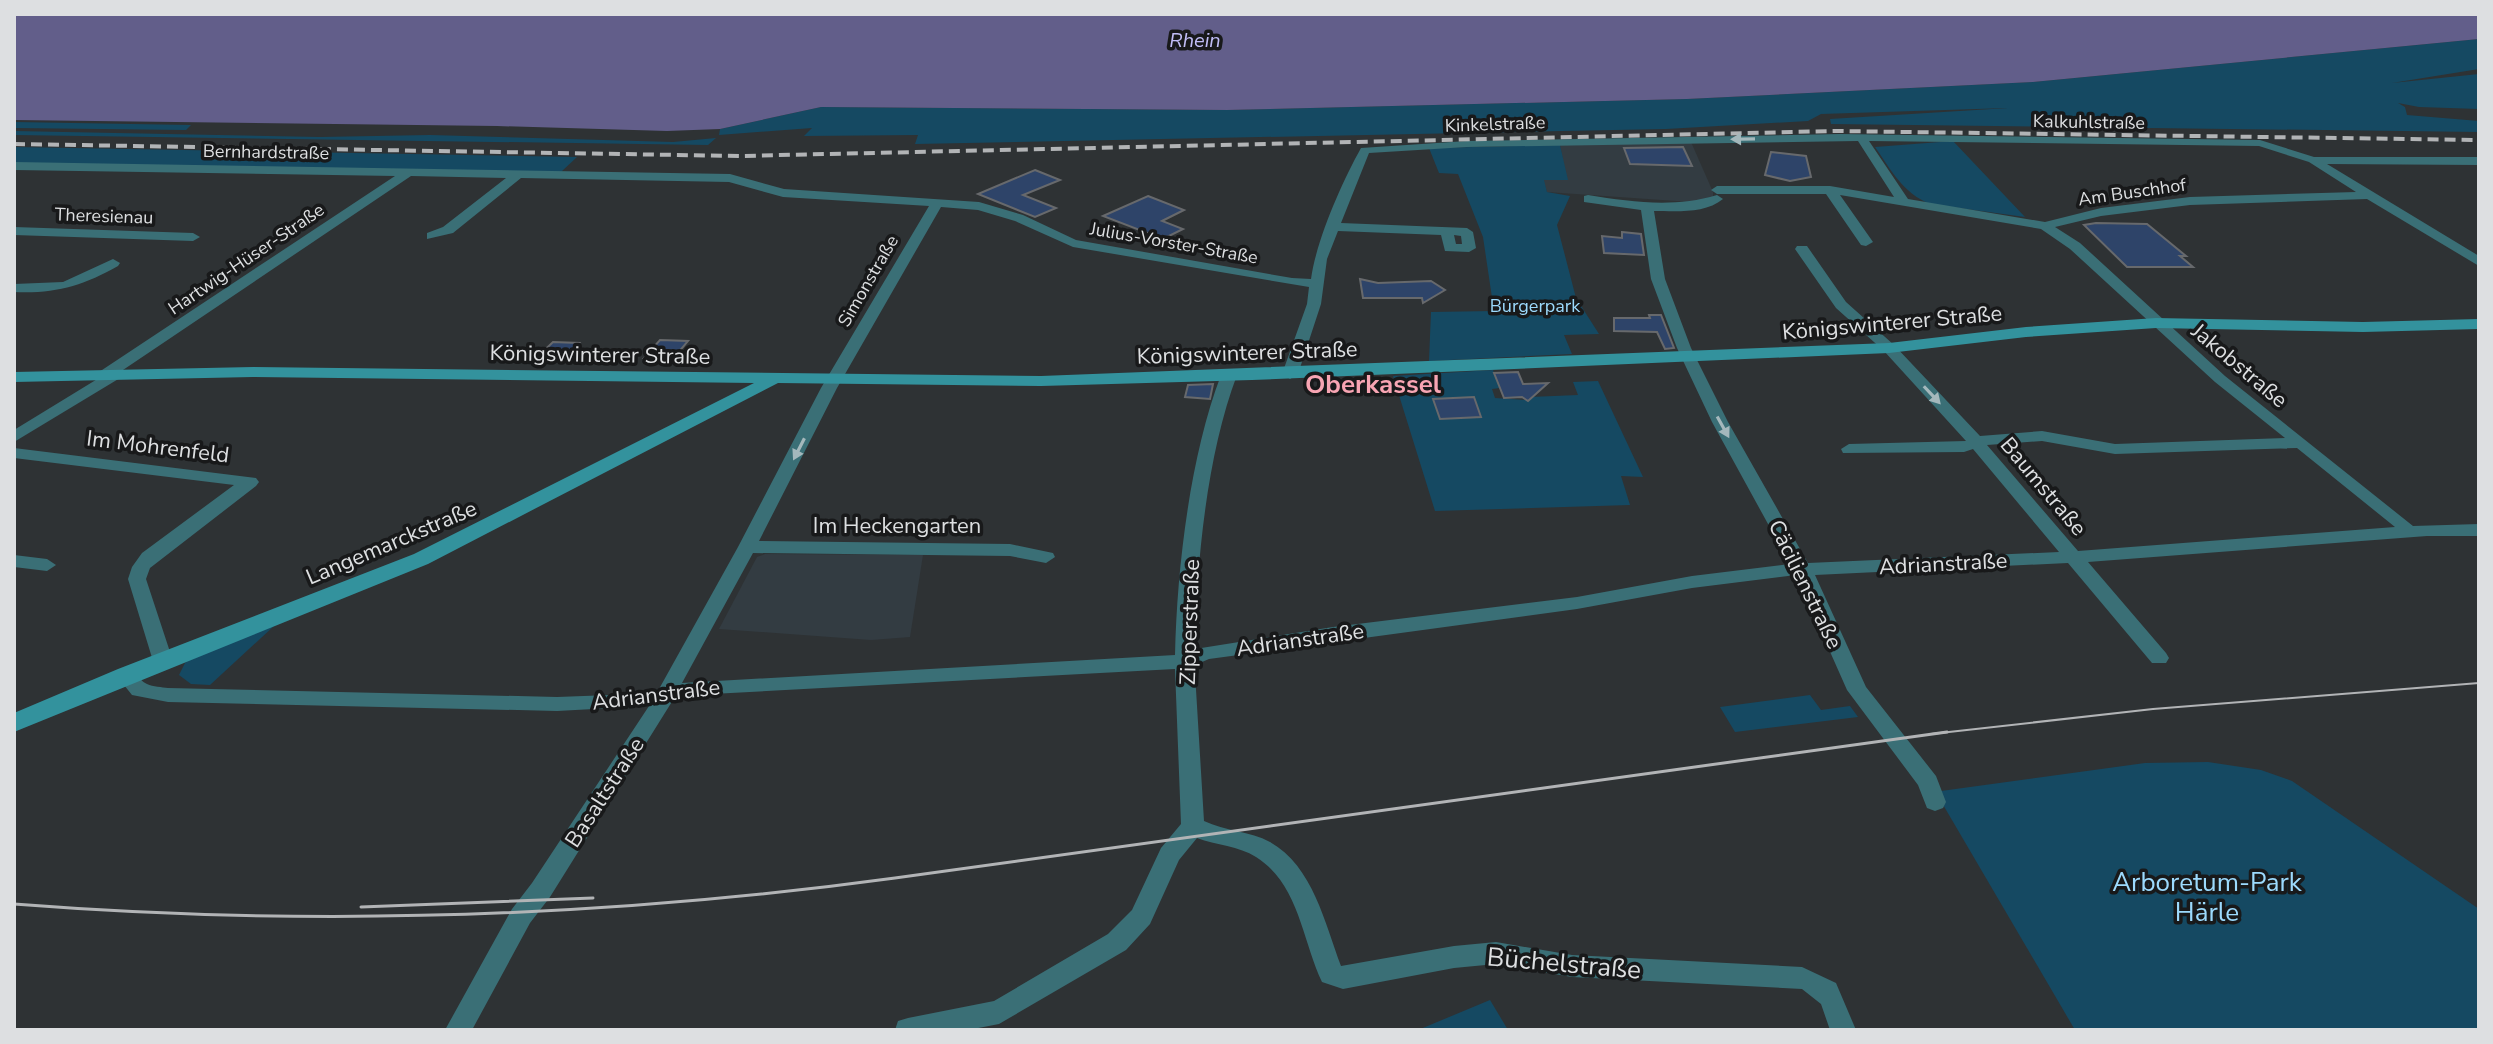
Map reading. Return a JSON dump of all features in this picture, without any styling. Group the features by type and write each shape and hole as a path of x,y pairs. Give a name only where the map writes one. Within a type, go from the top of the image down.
{"main road":[{"name":"Königswinterer Straße","path":"14,377 253,372 1041,381 1290,374 1538,360 1889,348 2026,332 2156,323 2363,327 2479,324"},
{"name":"Langemarckstraße","path":"14,723 126,675 421,559 774,379"}],"street":[{"name":"Kinkelstraße","path":"1290,374 1319,283 1320,259 1365,150 1467,144 1862,138"},
{"name":"Kalkuhlstraße","path":"1862,138 2232,141 2265,144 2313,160 2479,262"},
{"path":"1862,138 1902,200"},
{"name":"Kalkuhlstraße","path":"2313,160 2479,161"},
{"name":"Bernhardstraße","path":"14,166 719,177 741,180 783,193 934,202"},
{"name":"Hartwig-Hüser-Straße","path":"14,437 408,173"},
{"path":"432,236 448,230 517,175"},
{"path":"1830,190 1866,242"},
{"name":"Am Buschhof","path":"1588,199 1647,207 1707,204 1717,195 1830,190 2045,226 2101,212 2190,201 2370,195"},
{"name":"Julius-Vorster-Straße","path":"934,202 994,210 1073,243 1292,282 1319,283"},
{"name":"Simonstraße","path":"834,379 935,206 934,202"},
{"name":"Cäcilienstraße","path":"1647,207 1658,279 1689,357 1720,422 1803,570 1857,690 1928,782 1935,802"},
{"name":"Jakobstraße","path":"2045,226 2075,246 2156,323 2298,443 2401,522 2409,532"},
{"path":"1332,227 1447,231"},
{"name":"Theresienau","path":"14,231 193,237"},
{"name":"Baumstraße","path":"1802,249 1841,305 1889,348 1976,442 2159,658"},
{"path":"14,288 53,290 71,287 113,263"},
{"name":"Zipperstraße","path":"1193,826 1186,598 1208,443 1229,375"},
{"name":"Basaltstraße","path":"458,1030 521,916 655,714 747,547 834,379"},
{"path":"1849,449 1964,447 1976,442 2042,436 2115,449 2298,443"},
{"name":"Im Mohrenfeld","path":"14,453 250,482 149,557 141,567 137,579 163,661"},
{"name":"Adrianstraße","path":"126,675 139,690 232,699 557,704 637,701 693,688 1186,661 1206,653 1333,634 1577,603 1692,582 1803,570 2073,557 2409,532 2479,530"},
{"name":"Im Heckengarten","path":"747,547 1010,550 1046,557"},
{"path":"14,561 47,565"},
{"path":"908,1030 998,1021 1117,942 1141,917 1169,855 1193,826"},
{"name":"Büchelstraße","path":"1193,826 1208,834 1263,849 1279,862 1296,883 1331,974 1343,978 1454,957 1496,953 1572,966 1802,978 1821,984 1830,995 1843,1030"}],"shaded area":[{"path":"1691,142 1713,192 1713,198 1705,203 1547,192 1543,180 1567,180 1560,145"},
{"path":"765,554 923,555 910,637 871,640 719,629 757,557"}],"green space":[{"path":"2479,39 2479,69 2392,83 2479,74 2479,109 2419,107 2398,103 2405,107 2407,115 2479,121 2479,132 1831,124 1830,119 2008,108 1821,114 1808,121 1666,129 915,144 918,135 804,136 812,128 719,135 720,129 821,107 1227,110 1687,99 2033,82"},
{"path":"14,122 191,125 186,130 14,128"},
{"path":"14,131 320,137 430,135 673,142 716,138 708,145 14,135"},
{"path":"1953,141 2025,217 1930,204 1905,187 1875,147"},
{"name":"Bürgerpark","path":"1560,145 1568,180 1544,180 1547,192 1570,196 1557,225 1576,298 1599,334 1564,335 1572,354 1429,361 1431,312 1494,311 1483,237 1458,174 1439,173 1429,148"},
{"path":"14,147 577,157 561,172 14,163"},
{"path":"1493,370 1500,388 1492,389 1495,398 1527,400 1530,397 1578,395 1573,382 1598,381 1643,477 1621,476 1630,505 1435,511 1393,376"},
{"path":"274,626 210,685 191,684 179,675 185,663 193,657"},
{"path":"1810,695 1821,710 1850,706 1858,717 1735,732 1720,707"},
{"name":"Arboretum-Park Härle","path":"2208,762 2261,770 2292,781 2479,909 2479,1030 2075,1030 1942,803 1941,791 2145,763"},
{"path":"1490,1000 1508,1030 1418,1030"}],"water":[{"name":"Rhein","path":"14,14 2479,14 2479,39 2033,82 1687,99 1227,110 821,107 720,129 667,131 14,120"}],"building":[{"path":"1683,147 1692,166 1630,164 1624,148"},
{"path":"1771,152 1806,156 1811,177 1790,181 1765,175"},
{"path":"1035,170 1060,180 1023,195 1056,208 1035,217 978,194"},
{"path":"1148,196 1184,210 1162,221 1183,229 1163,239 1103,216"},
{"path":"2147,224 2186,256 2180,256 2193,267 2127,267 2084,225"},
{"path":"1622,232 1641,234 1644,255 1604,253 1602,236 1622,238"},
{"path":"1360,279 1378,283 1431,281 1445,290 1423,303 1422,298 1363,298"},
{"path":"1649,315 1661,315 1674,348 1665,349 1657,332 1614,331 1614,318 1650,318"},
{"path":"660,340 688,341 673,359 644,358"},
{"path":"553,342 579,343 561,361 534,360"},
{"path":"1518,372 1523,384 1548,383 1528,401 1522,397 1504,398 1494,373"},
{"path":"1213,384 1210,399 1185,397 1188,385"},
{"path":"1474,397 1481,417 1440,419 1433,399"}],"tram line":[{"path":"1939,733 2153,709 2479,683"},
{"path":"1939,733 1947,732"},
{"path":"14,904 235,915 345,916 455,915 675,902 895,878 1939,733"},
{"path":"1931,734 1939,733"},
{"path":"361,907 593,898"}],"railway":[{"path":"14,144 740,156 1836,131 2479,140"}],"district":[{"name":"Oberkassel","path":"1373,384"}]}
